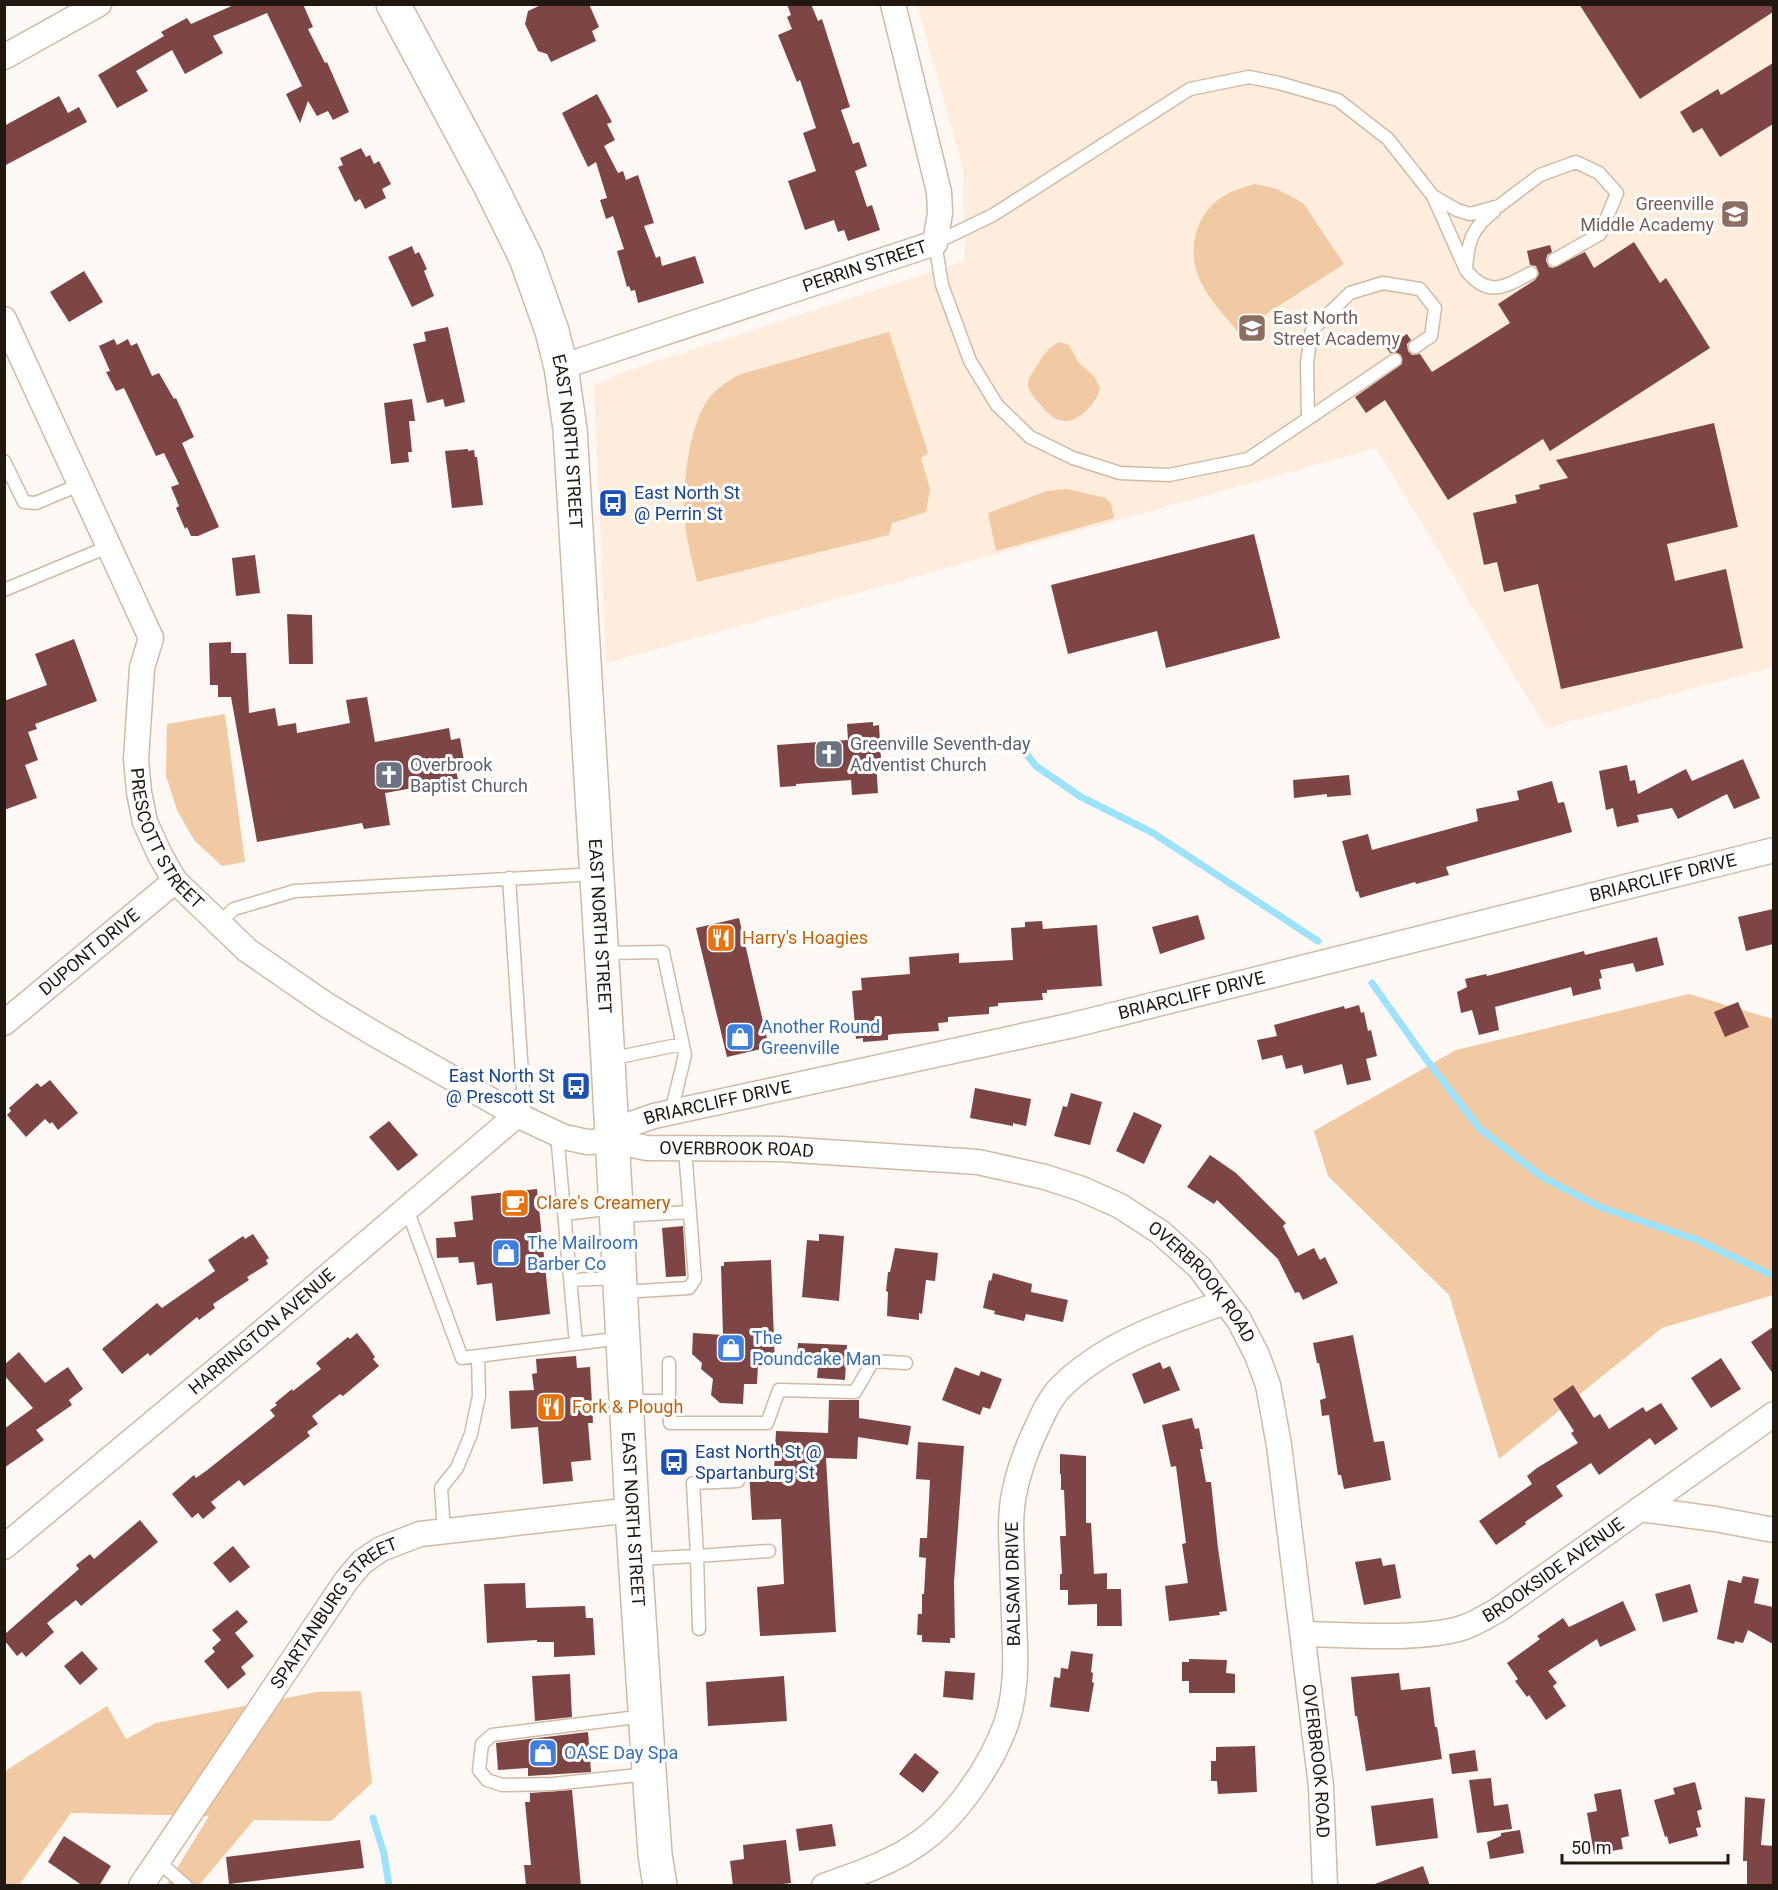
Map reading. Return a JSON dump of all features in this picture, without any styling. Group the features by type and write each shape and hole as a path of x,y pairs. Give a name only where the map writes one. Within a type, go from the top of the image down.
{"main road":[{"name":"EAST NORTH STREET","path":"393,4 492,187 526,258 542,300 561,367 571,440 645,1715 655,1854 660,1886"}],"street":[{"path":"4,57 99,4"},
{"name":"PERRIN STREET","path":"561,367 935,243 940,213 939,192 893,4"},
{"name":"PRESCOTT STREET","path":"4,319 10,346 81,484 151,638 142,668 138,710 136,759 139,792 145,822 175,881 247,950 325,1004 521,1117 557,1134 587,1142 613,1141"},
{"name":"BRIARCLIFF DRIVE","path":"613,1141 631,1124 654,1116 1073,1025 1773,850"},
{"name":"DUPONT DRIVE","path":"4,1023 175,881"},
{"name":"HARRINGTON AVENUE","path":"4,1547 407,1209 521,1117"},
{"name":"OVERBROOK ROAD","path":"613,1141 647,1148 781,1149 978,1162 1045,1177 1120,1206 1160,1232 1199,1267 1239,1320 1257,1355 1268,1385 1279,1445 1321,1786 1325,1886"},
{"name":"BALSAM DRIVE","path":"824,1886 888,1861 918,1844 940,1827 965,1798 994,1749 1006,1723 1013,1680 1015,1651 1011,1523 1014,1495 1024,1457 1042,1416 1059,1388 1084,1366 1116,1347 1157,1327 1225,1302"},
{"name":"BROOKSIDE AVENUE","path":"1303,1634 1402,1635 1441,1633 1466,1627 1498,1610 1773,1413"},
{"path":"1640,1509 1715,1519 1773,1530"},
{"name":"SPARTANBURG STREET","path":"141,1886 346,1581 362,1562 381,1549 420,1534 633,1510"}],"lane":[{"path":"1395,360 1248,459 1170,475 1120,473 1073,458 1030,437 997,405 970,361 942,285 935,243 993,215 1190,89 1249,77 1338,100 1388,139 1433,196 1466,270 1473,279 1485,287 1503,288 1531,273"},
{"path":"1466,270 1470,238 1483,219 1540,175 1576,162 1599,172 1617,194 1600,234 1554,260"},
{"path":"1433,196 1456,210 1470,214 1499,206"},
{"path":"1308,418 1307,362 1312,330 1350,293 1383,283 1420,289 1435,308 1431,336 1415,346"},
{"path":"4,461 24,502 36,503 81,484"},
{"path":"4,590 110,546"},
{"path":"219,923 234,909 296,891 597,874"},
{"path":"509,878 521,1117"},
{"path":"602,953 663,952 685,1055 671,1112"},
{"path":"608,1060 682,1044"},
{"path":"557,1134 576,1344"},
{"path":"571,1280 689,1288 695,1279 685,1149"},
{"path":"407,1209 462,1358 623,1338"},
{"path":"565,1214 690,1212"},
{"path":"444,1531 441,1488 457,1468 471,1434 479,1396 478,1356"},
{"path":"669,1363 670,1423 767,1423 779,1390 855,1392 873,1361 906,1363"},
{"path":"627,1401 669,1401"},
{"path":"699,1629 693,1483 738,1480"},
{"path":"636,1560 769,1551"},
{"path":"645,1715 492,1735 482,1744 479,1770 487,1780 502,1785 553,1784 649,1774"},
{"path":"158,1861 186,1886"}],"shaded area":[{"name":"East North Street Academy","path":"917,5 1773,5 1773,667 1546,728 1376,448 606,663 594,386 624,372 965,261 963,168"},
{"path":"1255,184 1277,189 1303,203 1344,264 1238,332 1217,307 1200,280 1196,268 1194,243 1202,219 1218,200"},
{"path":"889,332 928,453 921,458 930,489 926,512 892,523 889,535 697,582 686,530 684,509 686,476 691,441 702,410 709,398 738,375"},
{"path":"1060,342 1069,345 1079,363 1094,376 1100,388 1089,408 1070,421 1057,420 1051,416 1034,398 1028,385 1030,376 1042,357"},
{"path":"1067,489 1106,498 1111,504 1114,518 996,551 988,513 1047,491"},
{"path":"225,714 245,862 222,866 194,840 177,810 166,776 167,724"},
{"path":"1689,994 1773,1019 1773,1295 1662,1328 1499,1459 1449,1295 1328,1176 1314,1131 1456,1050"},
{"path":"361,1691 372,1783 331,1821 254,1820 199,1885 166,1886 209,1816 71,1813 19,1885 5,1886 5,1771 107,1706 126,1739 156,1723 317,1692"}],"building":[{"path":"236,4 303,4 313,27 308,29 325,63 327,62 349,112 333,120 328,111 317,116 308,101 300,123 286,94 302,86 267,13 213,36 223,53 185,74 172,50 136,71 148,91 117,108 98,75 164,36 161,32 187,18 191,24"},
{"path":"543,4 589,4 599,27 592,31 596,41 551,62 547,54 538,51 525,24 528,11"},
{"path":"787,4 811,4 818,21 822,19 850,107 841,110 853,144 859,142 867,166 855,171 867,207 872,205 880,230 848,241 844,230 838,232 834,220 805,230 788,181 816,171 803,133 816,128 800,80 797,82 778,35 792,29 787,17 791,15"},
{"path":"1579,4 1773,4 1773,12 1640,99"},
{"path":"1773,63 1773,124 1720,157 1702,128 1693,133 1680,112 1718,89 1721,95"},
{"path":"597,94 612,122 607,124 615,140 604,146 618,173 623,171 626,180 638,175 654,223 644,226 656,258 660,256 662,266 695,256 704,283 638,303 635,290 631,291 629,286 627,287 617,251 624,249 613,216 606,219 600,200 607,198 596,162 588,167 562,113"},
{"path":"59,96 68,113 79,107 87,122 4,166 4,126"},
{"path":"361,148 366,157 370,155 374,164 379,161 391,184 382,189 386,198 365,209 360,199 355,202 338,167 343,165 340,158"},
{"path":"1634,242 1660,283 1666,278 1710,348 1550,451 1543,439 1448,500 1385,400 1366,413 1355,397 1402,364 1401,355 1395,352 1390,353 1386,347 1407,334 1411,340 1407,344 1408,351 1412,355 1420,354 1432,372 1510,323 1498,304 1535,280 1539,274 1536,266 1530,265 1527,251 1550,245 1552,252 1547,255 1546,261 1549,267 1553,268 1585,252 1594,268"},
{"path":"412,246 415,254 419,252 427,269 424,271 434,296 412,307 388,257"},
{"path":"84,271 103,302 69,322 50,292"},
{"path":"448,327 465,402 445,407 443,399 427,403 413,344 426,341 424,332"},
{"path":"114,339 117,345 128,339 131,346 137,343 152,376 159,373 174,399 176,398 194,437 182,443 219,527 198,536 191,536 187,527 185,529 176,508 179,506 171,487 179,484 164,453 156,456 124,388 116,391 106,372 110,371 99,346"},
{"path":"412,399 415,421 409,421 412,452 408,452 409,462 391,464 384,403"},
{"path":"1714,423 1738,527 1667,544 1675,581 1726,569 1743,648 1561,689 1538,584 1504,592 1497,562 1484,565 1473,513 1517,503 1515,495 1540,489 1539,485 1568,478 1556,460"},
{"path":"468,449 468,451 474,450 475,457 477,457 483,505 452,508 445,451"},
{"path":"1254,534 1280,638 1166,668 1157,631 1068,654 1051,585"},
{"path":"255,555 260,593 236,596 232,558"},
{"path":"287,614 312,615 313,664 289,664"},
{"path":"74,639 97,701 35,724 37,729 28,732 38,760 25,765 37,798 4,810 4,701 47,685 35,654"},
{"name":"Overbrook Baptist Church","path":"231,642 231,653 246,653 249,713 275,708 278,726 296,723 297,733 350,723 346,700 367,697 375,742 449,728 451,740 460,738 465,767 456,769 458,780 385,793 390,825 364,829 362,823 257,842 231,697 218,697 218,685 210,685 209,643"},
{"name":"Greenville Seventh-day Adventist Church","path":"873,722 873,726 879,725 881,759 876,760 878,793 852,795 851,780 780,787 777,745 848,740 847,724"},
{"path":"1743,759 1760,798 1734,809 1727,794 1678,819 1672,808 1637,815 1639,822 1617,827 1613,808 1606,810 1599,771 1627,765 1630,781 1635,780 1638,794 1686,769 1692,781"},
{"path":"1349,775 1351,795 1327,797 1327,794 1294,798 1293,780"},
{"path":"1552,781 1558,803 1564,802 1572,832 1446,867 1449,875 1360,898 1358,891 1356,892 1342,841 1368,834 1372,850 1478,821 1476,809 1519,800 1517,791"},
{"path":"1773,909 1773,944 1746,951 1738,917"},
{"path":"1198,915 1205,939 1160,954 1152,927"},
{"path":"739,918 769,1047 727,1057 696,928"},
{"path":"1042,921 1043,929 1097,925 1102,986 1047,990 1047,993 1042,993 1043,1000 998,1003 998,1006 989,1007 989,1014 948,1017 948,1022 938,1023 939,1031 893,1034 888,1035 888,1040 863,1042 863,1038 856,1039 852,991 862,990 861,978 910,974 909,957 959,953 959,963 1013,960 1011,928 1025,927 1025,922"},
{"path":"1657,937 1664,965 1636,972 1633,963 1600,970 1601,989 1573,996 1571,987 1495,1007 1499,1030 1479,1035 1472,1010 1461,1013 1457,992 1467,987 1465,979 1486,974 1487,976 1584,951 1585,955"},
{"path":"1738,1002 1749,1027 1725,1037 1714,1012"},
{"path":"1359,1005 1361,1013 1364,1012 1368,1031 1371,1030 1377,1056 1366,1059 1371,1080 1347,1085 1342,1064 1304,1074 1302,1065 1286,1069 1282,1055 1262,1060 1257,1040 1277,1036 1274,1025 1344,1006 1345,1009"},
{"path":"50,1080 78,1113 58,1130 52,1122 50,1124 45,1119 26,1137 7,1115 11,1111 9,1108 37,1083 41,1087"},
{"path":"975,1088 1031,1099 1026,1126 1013,1123 1013,1126 970,1118"},
{"path":"1071,1093 1102,1102 1090,1145 1054,1136 1063,1106 1067,1107"},
{"path":"1134,1112 1162,1125 1144,1164 1116,1151"},
{"path":"389,1121 418,1155 398,1171 369,1137"},
{"path":"1210,1155 1236,1173 1286,1223 1283,1226 1298,1256 1314,1248 1320,1260 1325,1257 1338,1283 1303,1300 1299,1292 1295,1293 1278,1259 1217,1200 1214,1204 1187,1187"},
{"path":"537,1189 550,1314 496,1321 492,1283 477,1285 474,1262 459,1263 458,1257 437,1258 436,1238 456,1237 454,1222 473,1220 471,1196"},
{"path":"683,1226 686,1276 666,1277 662,1228"},
{"path":"253,1234 269,1258 266,1260 268,1264 247,1277 249,1280 213,1304 215,1308 199,1320 197,1317 150,1356 148,1353 122,1374 102,1349 157,1303 162,1308 215,1271 208,1260 243,1236 245,1239"},
{"path":"819,1234 844,1236 839,1301 802,1297 807,1240 819,1241"},
{"path":"895,1248 938,1253 935,1281 926,1280 922,1314 919,1313 919,1320 887,1316 888,1272 890,1272"},
{"path":"771,1260 775,1366 758,1365 757,1384 744,1384 743,1404 720,1403 711,1395 713,1379 701,1369 702,1363 692,1354 693,1333 723,1335 721,1266 724,1266 724,1262"},
{"path":"993,1273 1032,1284 1031,1292 1068,1300 1063,1322 1026,1314 1024,1321 994,1314 995,1311 983,1308 989,1280 991,1281"},
{"path":"1773,1327 1773,1374 1751,1342"},
{"path":"357,1333 379,1366 343,1396 340,1394 312,1416 318,1424 307,1432 310,1436 244,1486 239,1480 211,1502 216,1508 203,1519 198,1513 192,1518 172,1494 194,1475 196,1478 206,1471 275,1416 270,1410 277,1405 275,1403 321,1369 316,1363 348,1337 350,1339"},
{"path":"1353,1335 1374,1442 1384,1441 1391,1480 1344,1489 1341,1475 1338,1475 1329,1415 1322,1416 1320,1400 1326,1398 1313,1343"},
{"path":"798,1343 847,1345 845,1380 817,1378 818,1367 796,1366"},
{"path":"19,1352 45,1383 68,1367 83,1389 69,1400 72,1405 36,1430 44,1440 4,1468 4,1429 33,1408 4,1375 4,1365"},
{"name":"Fork & Plough","path":"576,1356 577,1368 590,1367 593,1423 588,1423 591,1460 571,1462 573,1481 543,1484 538,1427 511,1429 509,1391 534,1390 532,1374 537,1373 536,1359"},
{"path":"1721,1358 1741,1389 1711,1408 1691,1378"},
{"path":"1160,1362 1163,1369 1170,1366 1180,1390 1144,1404 1132,1374"},
{"path":"955,1367 979,1376 981,1371 1002,1379 990,1409 983,1407 980,1415 942,1400"},
{"path":"1573,1385 1594,1418 1600,1414 1609,1429 1643,1407 1646,1412 1661,1403 1678,1429 1655,1445 1650,1438 1599,1475 1591,1463 1556,1486 1563,1496 1496,1545 1479,1521 1532,1484 1527,1476 1537,1468 1578,1443 1571,1433 1574,1431 1553,1399"},
{"path":"829,1400 859,1400 859,1418 911,1426 908,1445 858,1437 857,1459 826,1458 836,1632 760,1636 757,1587 784,1584 781,1519 752,1520 749,1471 774,1470 776,1431 828,1433"},
{"path":"1192,1418 1195,1429 1199,1428 1206,1482 1211,1482 1227,1611 1219,1612 1220,1615 1169,1621 1165,1586 1188,1583 1182,1544 1186,1543 1176,1466 1171,1467 1162,1425"},
{"path":"918,1442 964,1446 954,1582 955,1638 950,1638 950,1643 922,1642 922,1635 917,1635 918,1614 922,1614 926,1558 919,1557 920,1538 927,1538 930,1480 916,1479"},
{"path":"1060,1454 1086,1456 1086,1523 1091,1523 1094,1574 1107,1573 1107,1589 1121,1589 1122,1626 1097,1626 1097,1604 1068,1605 1068,1590 1060,1590 1060,1574 1062,1574 1060,1536 1066,1536"},
{"path":"140,1520 158,1542 81,1606 76,1600 47,1623 54,1632 26,1657 22,1652 17,1656 5,1641 5,1634 79,1569 76,1565 90,1554 94,1559"},
{"path":"233,1546 250,1567 230,1583 213,1563"},
{"path":"1381,1558 1383,1566 1395,1564 1401,1598 1364,1605 1355,1562"},
{"path":"1743,1576 1759,1579 1754,1603 1773,1607 1773,1644 1748,1630 1743,1643 1735,1641 1734,1644 1717,1639 1728,1580 1741,1583"},
{"path":"525,1583 526,1608 585,1606 586,1618 593,1618 595,1655 554,1657 554,1642 537,1642 537,1640 487,1643 484,1584"},
{"path":"1690,1584 1698,1612 1663,1622 1655,1594"},
{"path":"1623,1601 1636,1630 1600,1647 1597,1639 1548,1671 1557,1683 1553,1686 1566,1706 1546,1720 1529,1695 1527,1697 1515,1681 1518,1679 1507,1663 1540,1639 1537,1636 1563,1618 1569,1627"},
{"path":"237,1610 248,1622 235,1633 254,1656 241,1667 246,1674 228,1689 204,1661 215,1652 212,1648 221,1640 212,1630"},
{"path":"82,1651 98,1669 80,1685 64,1666"},
{"path":"1071,1651 1093,1654 1091,1672 1094,1683 1089,1712 1050,1707 1054,1677 1060,1678 1061,1668 1068,1669"},
{"path":"1189,1659 1227,1660 1226,1673 1235,1674 1235,1693 1189,1693 1189,1681 1182,1681 1182,1662 1189,1662"},
{"path":"945,1671 975,1673 973,1700 943,1697"},
{"path":"1399,1673 1401,1690 1430,1687 1442,1759 1366,1771 1357,1716 1355,1716 1351,1677"},
{"path":"570,1674 572,1717 535,1721 532,1676"},
{"path":"784,1676 787,1721 708,1726 706,1682"},
{"name":"OASE Day Spa","path":"588,1732 591,1772 528,1776 528,1768 498,1770 496,1743"},
{"path":"1255,1746 1257,1792 1218,1794 1217,1781 1211,1781 1211,1761 1216,1761 1216,1747"},
{"path":"1475,1750 1478,1771 1452,1774 1449,1754"},
{"path":"915,1753 939,1772 923,1793 899,1774"},
{"path":"1491,1778 1494,1806 1508,1804 1512,1829 1477,1833 1469,1780"},
{"path":"1695,1782 1702,1809 1697,1811 1701,1827 1696,1828 1698,1836 1669,1844 1654,1800 1675,1794 1673,1788"},
{"path":"1621,1789 1629,1836 1621,1838 1623,1849 1594,1854 1587,1813 1597,1811 1594,1794"},
{"path":"572,1790 581,1886 526,1886 524,1865 531,1865 525,1802 530,1802 530,1793"},
{"path":"1745,1797 1765,1799 1761,1845 1773,1846 1773,1886 1747,1886 1747,1861 1743,1861"},
{"path":"1433,1798 1438,1838 1376,1846 1371,1806"},
{"path":"832,1824 836,1846 799,1851 796,1829"},
{"path":"1520,1830 1524,1853 1490,1859 1487,1842 1501,1836 1501,1833"},
{"path":"64,1836 111,1866 99,1886 83,1886 48,1862"},
{"path":"360,1840 364,1868 229,1884 226,1857"},
{"path":"786,1840 791,1883 733,1886 730,1861 744,1859 743,1845"},
{"path":"1423,1866 1430,1886 1375,1886 1375,1884"}],"waterway":[{"path":"1016,741 1036,766 1081,797 1153,833 1318,941"},
{"path":"1372,983 1479,1128 1542,1177 1600,1207 1697,1240 1774,1276"},
{"path":"373,1818 384,1854 389,1886"}],"place":[{"name":"Greenville Middle Academy","path":"1735,214"},
{"name":"East North Street Academy","path":"1252,328"},
{"name":"East North St @ Perrin St","path":"613,503"},
{"name":"Greenville Seventh-day Adventist Church","path":"829,754"},
{"name":"Overbrook Baptist Church","path":"389,775"},
{"name":"Harry's Hoagies","path":"721,938"},
{"name":"Another Round Greenville","path":"740,1037"},
{"name":"East North St @ Prescott St","path":"576,1086"},
{"name":"Clare's Creamery","path":"515,1203"},
{"name":"The Mailroom Barber Co","path":"506,1253"},
{"name":"The Poundcake Man","path":"731,1348"},
{"name":"Fork & Plough","path":"551,1407"},
{"name":"East North St @ Spartanburg St","path":"674,1462"},
{"name":"OASE Day Spa","path":"543,1753"}]}
